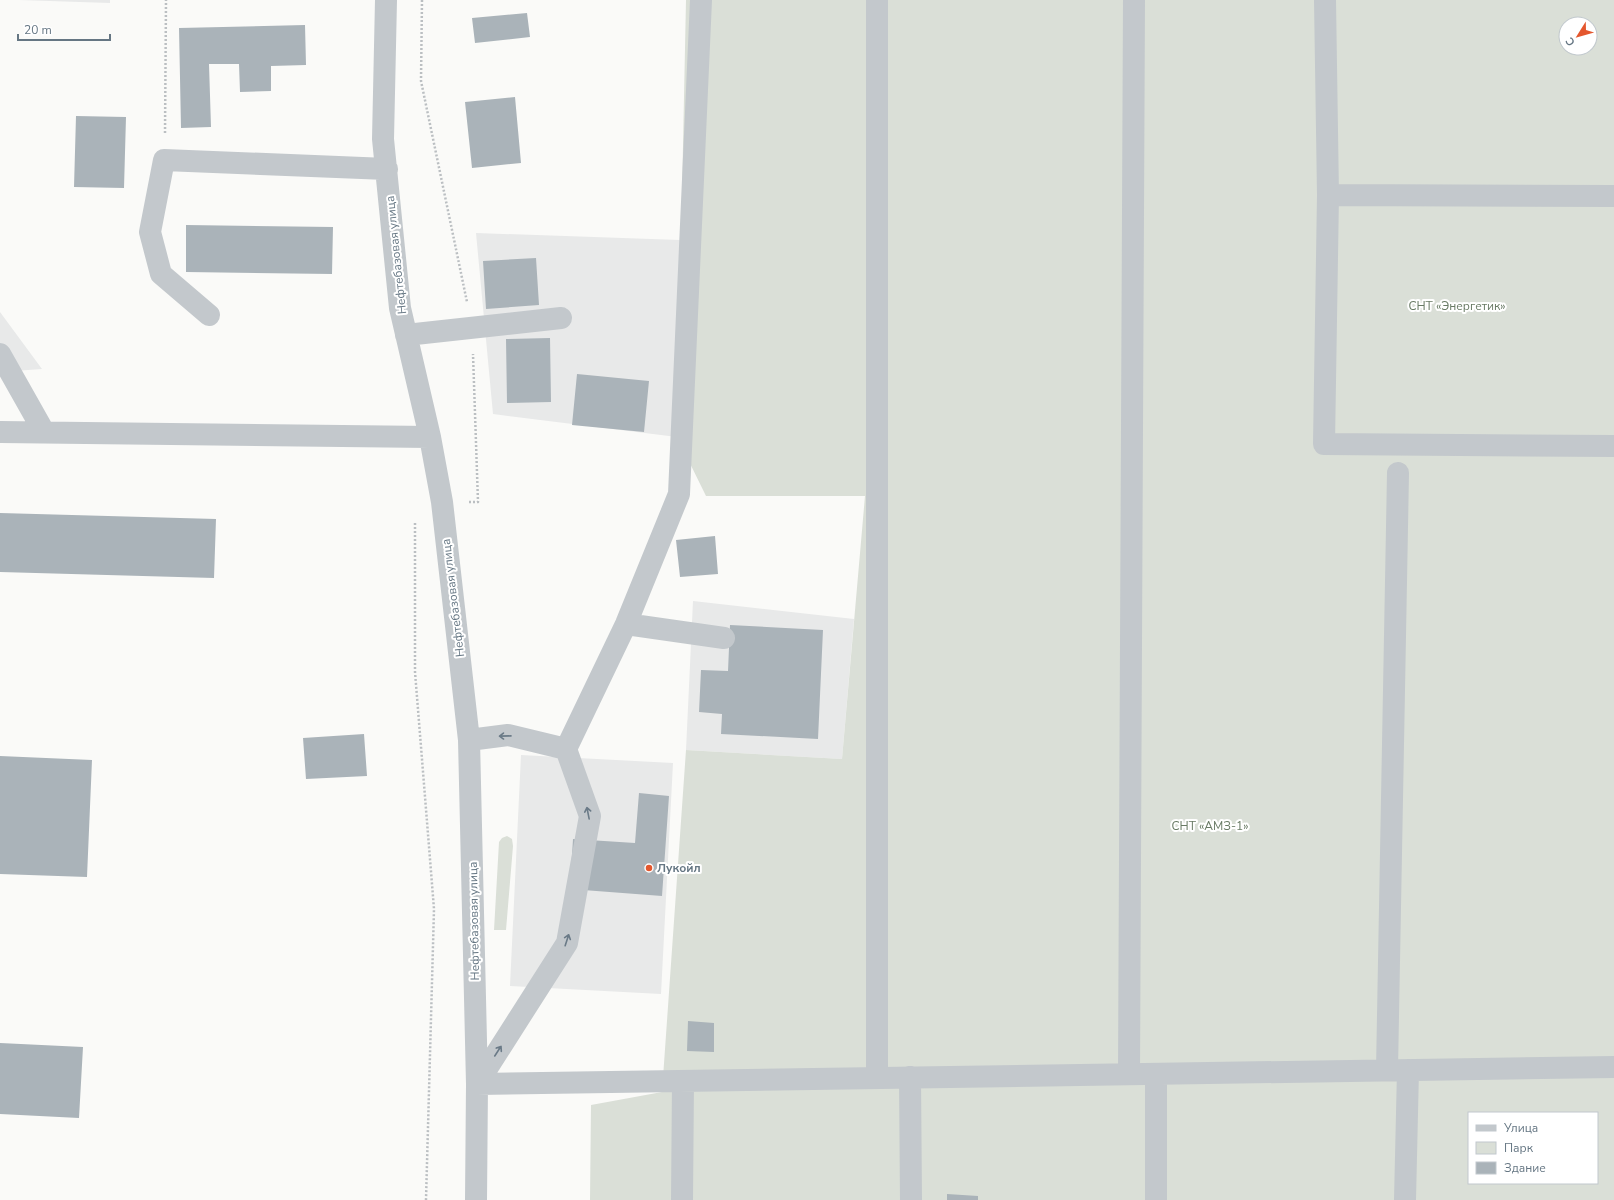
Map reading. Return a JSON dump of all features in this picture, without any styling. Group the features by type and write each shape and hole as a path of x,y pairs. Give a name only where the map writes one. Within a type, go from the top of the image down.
{"street":[{"name":"Нефтебазовая улица","path":"386,0 384,139 400,308 430,437 442,502 469,740 477,1084 476,1200"},
{"path":"477,1084 567,943 590,816 566,749 626,624 679,494 701,0"},
{"path":"877,0 877,1078"},
{"path":"1129,1074 1134,0"},
{"path":"1325,0 1328,195 1324,444 1614,446"},
{"path":"209,315 161,274 150,232 164,160 387,169"},
{"path":"1328,195 1614,196"},
{"path":"406,335 560,318"},
{"path":"0,354 44,432"},
{"path":"0,432 430,437"},
{"path":"1398,474 1398,1070 1405,1200"},
{"path":"626,624 724,638"},
{"path":"469,740 508,735 566,749"},
{"path":"477,1084 1614,1067"},
{"path":"1156,1074 1156,1200"},
{"path":"910,1078 911,1200"},
{"path":"682,1200 684,1081"}],"path":[{"path":"164,160 166,0"}],"shaded area":[{"path":"19,0 110,0 110,3"},
{"path":"476,233 680,240 677,437 493,414"},
{"path":"0,312 42,369 0,372"},
{"path":"693,601 854,619 842,759 686,750"},
{"path":"521,755 673,763 661,994 510,986"}],"green space":[{"name":"СНТ «АМЗ-1»","path":"686,0 1614,0 1614,1200 590,1200 591,1105 662,1092 686,750 842,759 865,496 706,496 677,437"},
{"path":"507,836 512,839 513,846 506,930 494,930 499,842 502,838"}],"building":[{"path":"527,13 530,37 475,43 472,18"},
{"path":"305,25 306,65 271,66 271,91 240,92 239,64 209,64 211,127 181,128 179,28"},
{"path":"515,97 521,163 472,168 465,102"},
{"path":"76,116 126,117 124,188 74,187"},
{"path":"186,225 333,227 332,274 186,272"},
{"path":"536,258 539,305 486,309 483,261"},
{"path":"550,338 551,402 507,403 506,339"},
{"path":"577,374 649,381 644,432 572,425"},
{"path":"0,513 216,519 214,578 0,572"},
{"path":"715,536 718,574 680,577 676,540"},
{"path":"730,625 823,630 818,739 721,734 722,714 699,712 701,670 728,671"},
{"path":"364,734 367,776 306,779 303,738"},
{"path":"0,756 92,760 87,877 0,874"},
{"path":"639,793 669,796 662,896 570,889 573,839 635,843"},
{"path":"688,1021 714,1023 714,1052 687,1051"},
{"path":"0,1043 83,1047 79,1118 0,1114"},
{"path":"947,1194 978,1196 978,1200 947,1200"}],"place":[{"name":"Лукойл","path":"649,868"}],"park label":[{"name":"СНТ «Энергетик»","path":"1457,306"}]}
